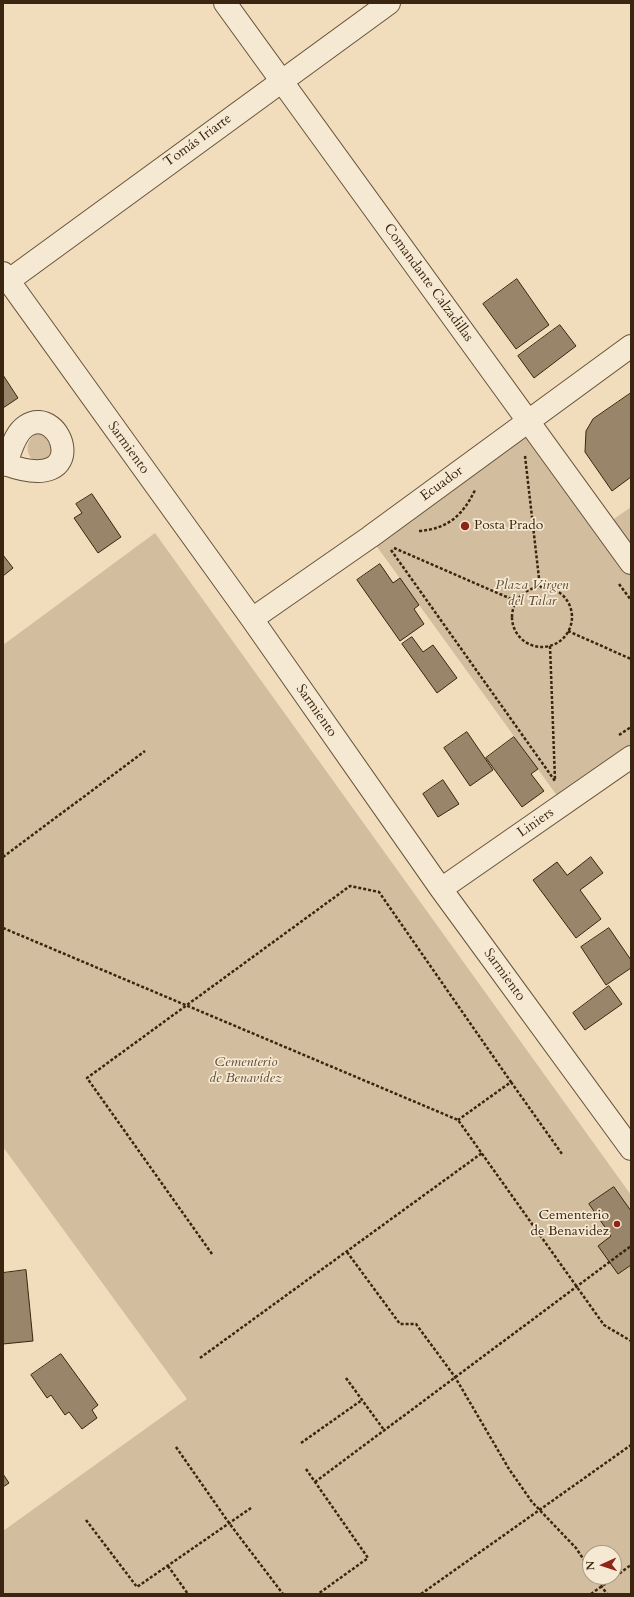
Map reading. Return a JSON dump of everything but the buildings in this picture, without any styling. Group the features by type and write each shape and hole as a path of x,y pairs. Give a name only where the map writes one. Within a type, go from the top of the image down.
{"street":[{"name":"Comandante Calzadillas","path":"225,3 631,563"},
{"name":"Tomás Iriarte","path":"6,277 389,3"},
{"name":"Sarmiento","path":"6,277 252,619 441,889 631,1149"},
{"name":"Ecuador","path":"252,619 529,422 631,346"},
{"name":"Liniers","path":"441,889 631,757"}],"path":[{"path":"528,456 524,450 540,587"},
{"path":"416,531 430,530 446,525 464,510 477,486"},
{"path":"516,601 388,545 555,781 550,646"},
{"path":"618,582 631,600"},
{"path":"540,587 551,589 560,593 567,601 571,611 571,621 568,631 557,643 550,646 540,647 529,645 521,639 515,630 512,621 512,610 516,601 523,594 531,589 540,587"},
{"path":"568,631 631,659"},
{"path":"3,857 145,751"},
{"path":"212,1254 87,1078 350,886 379,892 562,1154"},
{"path":"3,928 458,1120 604,1325 631,1341"},
{"path":"458,1120 511,1082"},
{"path":"200,1358 482,1153"},
{"path":"315,1482 631,1246"},
{"path":"347,1252 400,1324 416,1324 455,1377 509,1469 539,1510 576,1548 582,1557"},
{"path":"346,1378 384,1430"},
{"path":"300,1443 362,1400"},
{"path":"421,1594 631,1445"},
{"path":"176,1447 229,1523 283,1594"},
{"path":"306,1469 368,1558 318,1594"},
{"path":"86,1520 137,1587 251,1508"},
{"path":"591,1594 631,1565"},
{"path":"168,1566 188,1594"},
{"path":"602,1586 607,1594"}],"green space":[{"name":"Plaza Virgen del Talar","path":"529,422 631,563 631,757 563,804 370,537"},
{"path":"38,433 49,434 53,459 34,461 29,454 29,442"},
{"path":"631,507 631,549 611,521"},
{"name":"Cementerio de Benavídez","path":"155,533 631,1195 631,1594 3,1594 3,1531 187,1399 3,1147 3,645"}],"place":[{"name":"Posta Prado","path":"465,526"},
{"name":"Cementerio de Benavidez","path":"617,1224"}]}
